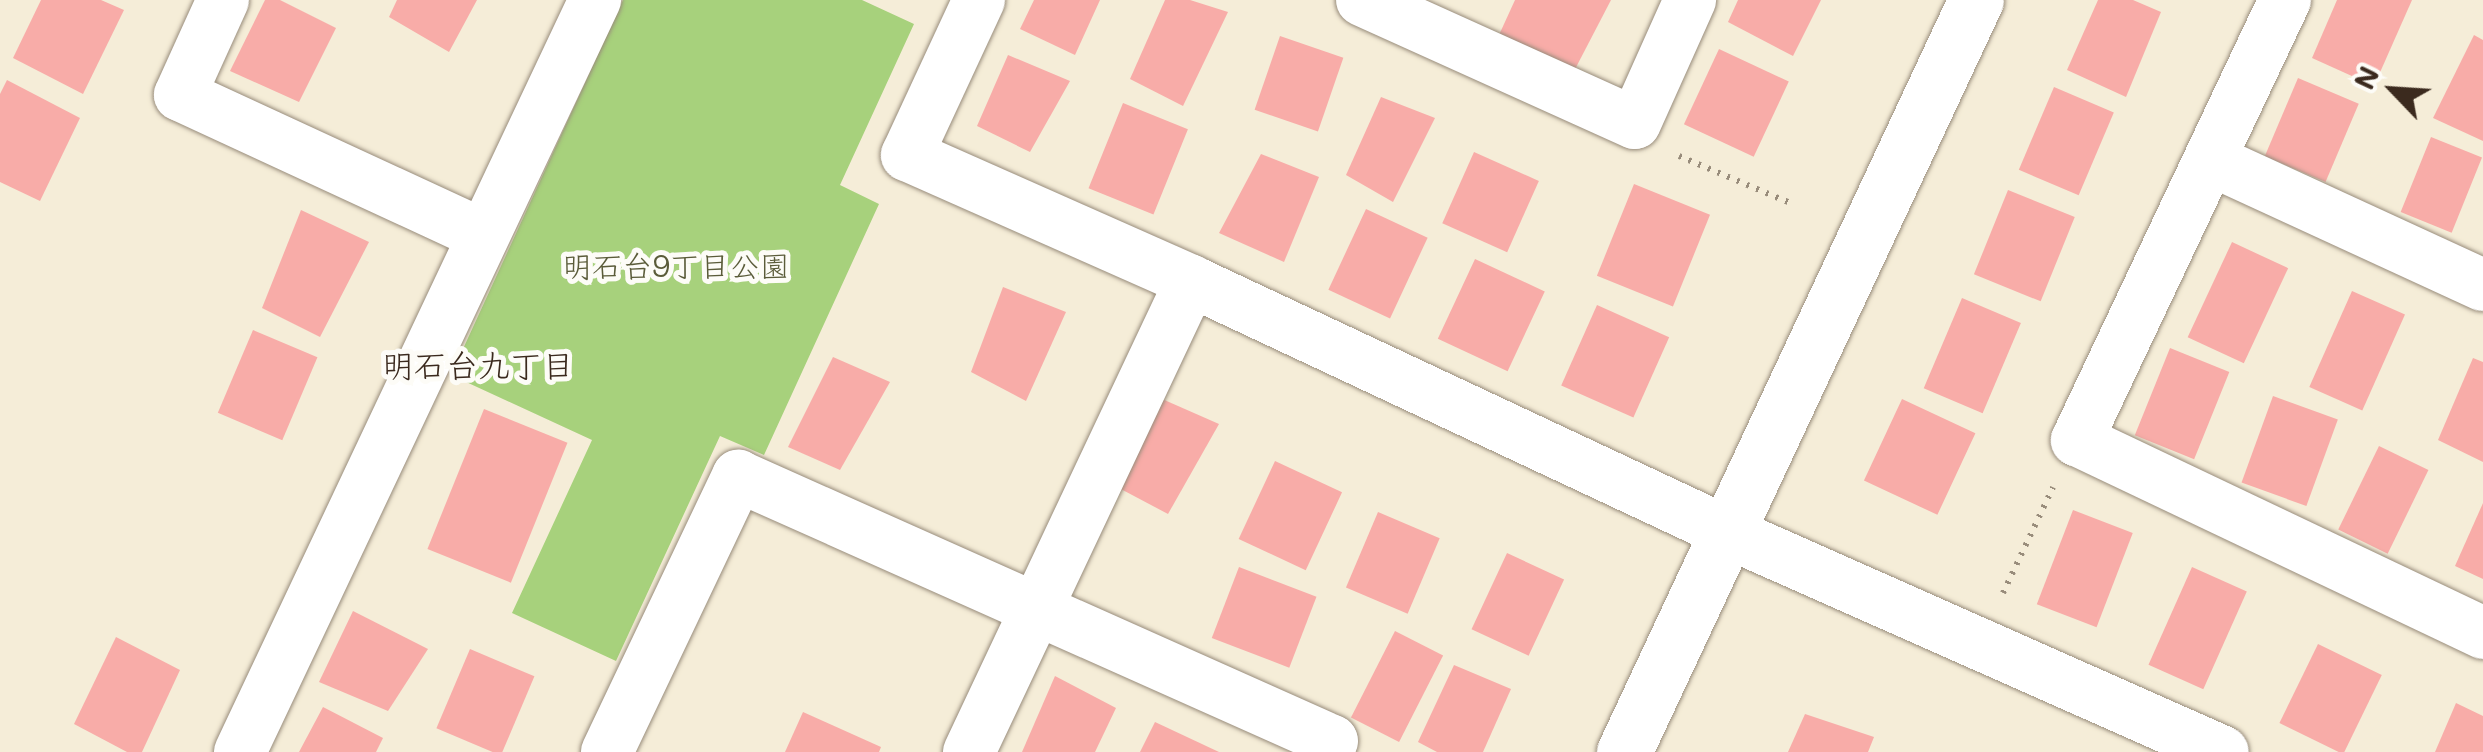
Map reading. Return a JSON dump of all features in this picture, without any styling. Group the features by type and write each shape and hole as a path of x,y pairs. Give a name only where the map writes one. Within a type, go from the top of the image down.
{"street":[{"path":"224,0 180,95 483,234"},
{"path":"240,752 595,0"},
{"path":"979,0 907,155 1190,281 1729,533 2223,752"},
{"path":"1362,0 1635,123 1690,0"},
{"path":"1624,752 1976,0"},
{"path":"2285,0 2077,440 2483,633"},
{"path":"2211,160 2483,285"},
{"path":"969,752 1190,281"},
{"path":"607,752 738,476 1332,741 1326,752"}],"path":[{"path":"1635,123 1654,145 1790,203"},
{"path":"2000,599 2042,510"}],"green space":[{"name":"明石台9丁目公園","path":"623,0 862,0 914,24 840,185 879,204 764,455 720,436 616,661 512,613 592,440 451,375"}],"building":[{"path":"41,0 101,0 124,10 83,94 13,58"},
{"path":"265,0 280,0 336,28 299,102 230,71"},
{"path":"397,0 477,0 449,52 389,17"},
{"path":"1034,0 1100,0 1075,55 1020,29"},
{"path":"1165,0 1190,0 1228,12 1183,106 1130,79"},
{"path":"1515,0 1611,0 1572,75 1499,35"},
{"path":"1738,0 1821,0 1793,56 1728,22"},
{"path":"2098,0 2133,0 2161,12 2126,97 2067,70"},
{"path":"2337,0 2412,0 2374,86 2312,58"},
{"path":"2474,35 2483,40 2483,141 2433,118"},
{"path":"1280,36 1343,58 1318,132 1255,110"},
{"path":"1719,49 1789,82 1754,157 1684,124"},
{"path":"1008,55 1070,81 1030,152 977,126"},
{"path":"2298,78 2359,104 2326,182 2265,156"},
{"path":"7,80 80,118 40,201 0,182 0,94"},
{"path":"2054,87 2114,112 2079,195 2019,170"},
{"path":"1381,97 1435,118 1393,202 1346,175"},
{"path":"1123,103 1188,129 1153,215 1089,188"},
{"path":"2431,137 2482,158 2452,233 2401,212"},
{"path":"1474,152 1539,181 1507,252 1442,223"},
{"path":"1261,154 1319,177 1284,262 1219,233"},
{"path":"1634,184 1710,215 1673,307 1597,276"},
{"path":"2008,190 2075,217 2041,301 1974,274"},
{"path":"1366,209 1428,238 1390,318 1328,290"},
{"path":"301,210 369,242 320,337 262,308"},
{"path":"2232,242 2288,268 2244,363 2188,337"},
{"path":"1475,259 1545,292 1508,371 1438,339"},
{"path":"1003,287 1066,312 1026,401 971,372"},
{"path":"2352,291 2405,315 2362,411 2309,387"},
{"path":"1962,298 2021,323 1983,413 1924,388"},
{"path":"1597,305 1669,337 1633,418 1561,385"},
{"path":"253,330 317,357 282,440 218,413"},
{"path":"2170,348 2229,372 2194,459 2135,435"},
{"path":"833,357 890,382 840,470 788,447"},
{"path":"2473,358 2483,362 2483,462 2438,440"},
{"path":"1153,395 1219,424 1168,514 1117,487"},
{"path":"2273,396 2338,420 2306,506 2242,482"},
{"path":"1902,399 1975,433 1937,515 1864,481"},
{"path":"484,409 567,443 511,583 427,549"},
{"path":"2379,446 2428,470 2388,554 2338,530"},
{"path":"1275,461 1342,492 1306,570 1239,539"},
{"path":"2483,503 2483,579 2455,566"},
{"path":"2073,510 2133,533 2097,627 2037,604"},
{"path":"1378,512 1440,538 1408,614 1346,587"},
{"path":"1507,553 1564,580 1529,656 1472,629"},
{"path":"1239,567 1316,597 1289,668 1212,638"},
{"path":"2192,567 2247,591 2203,689 2148,665"},
{"path":"353,611 428,649 388,711 319,682"},
{"path":"1395,631 1443,656 1399,742 1351,717"},
{"path":"116,637 180,670 142,752 127,752 74,724"},
{"path":"2318,644 2382,675 2344,752 2279,723"},
{"path":"470,649 534,676 502,752 493,752 436,728"},
{"path":"1454,665 1511,689 1483,752 1437,752 1418,742"},
{"path":"1055,676 1116,708 1095,752 1022,752"},
{"path":"2456,703 2483,716 2483,752 2435,752"},
{"path":"323,707 383,738 376,752 299,752"},
{"path":"803,712 881,747 879,752 785,752"},
{"path":"1805,714 1874,737 1868,752 1788,752"},
{"path":"1155,722 1219,752 1140,752"}],"district":[{"name":"明石台九丁目","path":"478,364"}]}
